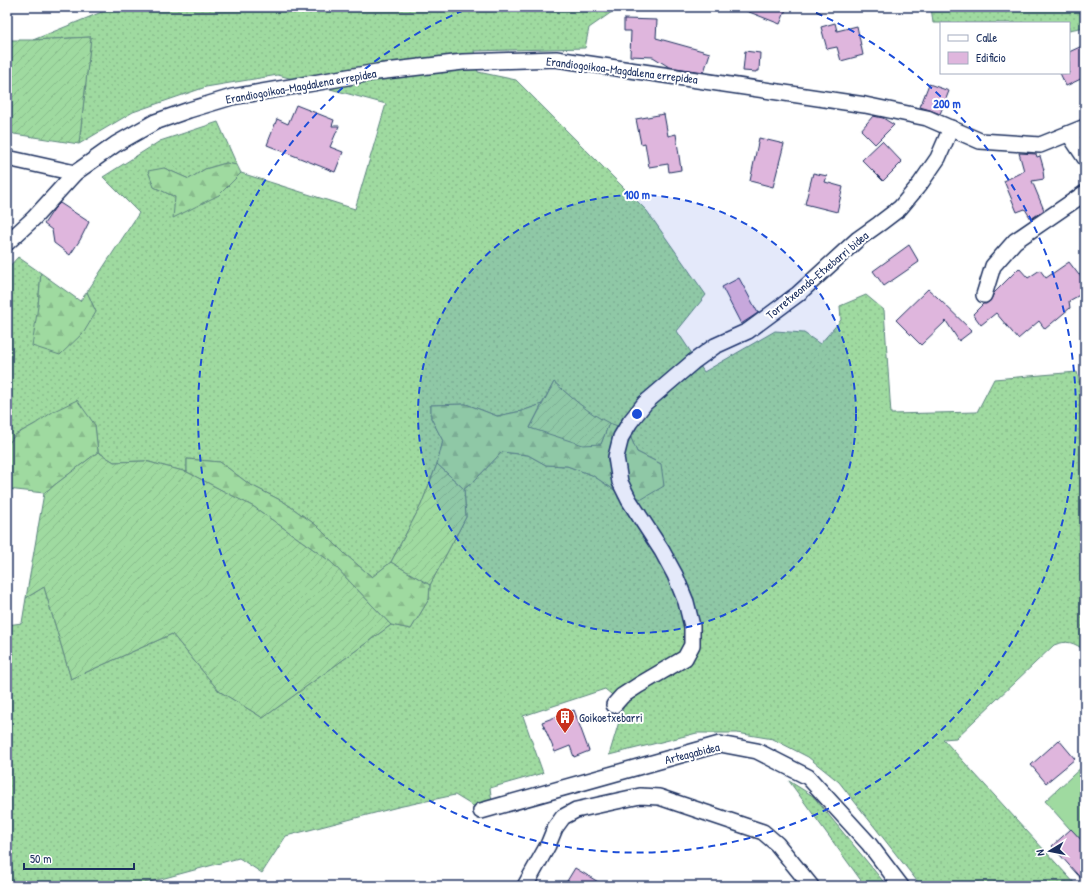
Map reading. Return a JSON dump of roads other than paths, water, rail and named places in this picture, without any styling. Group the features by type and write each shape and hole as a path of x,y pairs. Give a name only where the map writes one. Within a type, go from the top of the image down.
{"street":[{"name":"Erandiogoikoa-Magdalena errepidea","path":"7,243 34,218 75,173 116,144 155,122 232,96 377,72 463,62 556,59 865,105 927,118 980,141 1040,145 1085,127"},
{"name":"Torretxeondo-Etxebarri bidea","path":"614,705 622,696 639,684 686,658 692,646 692,626 686,602 675,575 662,551 629,500 620,482 616,457 621,436 645,403 692,362 715,346 748,331 798,294 858,239 900,208 920,184 938,158 951,128"},
{"path":"1069,134 1085,158"},
{"path":"7,158 75,173"},
{"path":"984,295 993,266 1015,241 1085,193"},
{"name":"Arteagabidea","path":"481,812 720,744 757,751 808,777 869,844 901,886"},
{"path":"525,886 548,845 555,828 563,817 576,810 640,796 658,797 763,832 777,844 811,886"}],"place":[{"name":"Goikoetxebarri","path":"565,734"}]}
